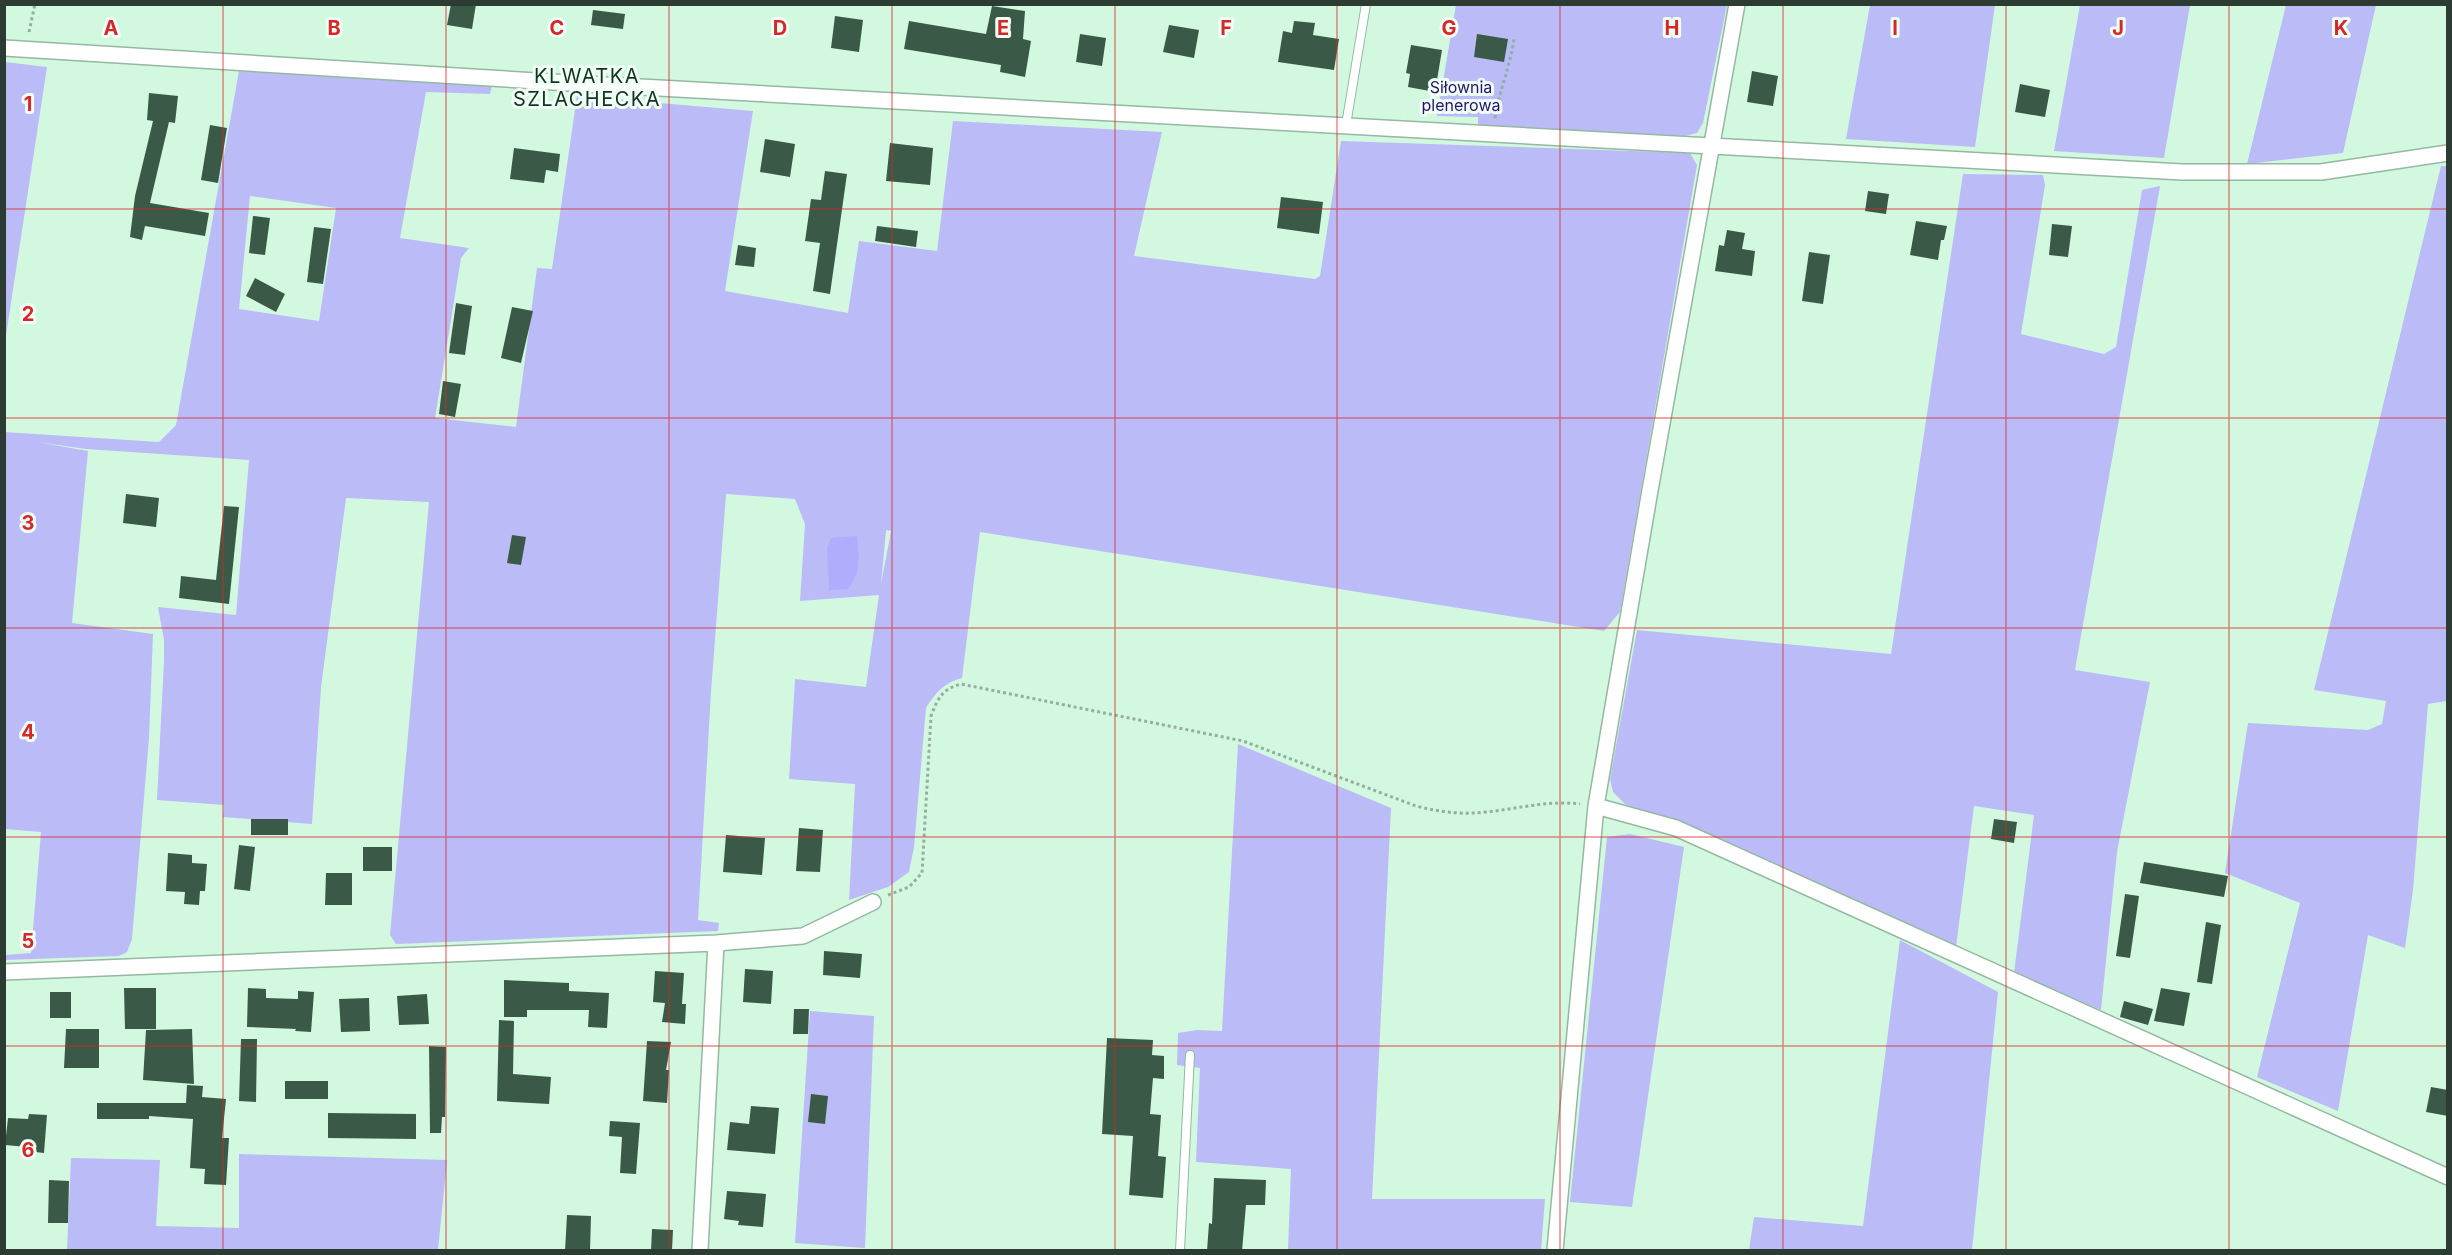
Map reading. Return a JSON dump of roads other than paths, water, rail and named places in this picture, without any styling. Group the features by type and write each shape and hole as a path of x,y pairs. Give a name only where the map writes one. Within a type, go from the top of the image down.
{"street":[{"path":"1555,1251 1596,806 1737,4"},
{"path":"4,48 564,83 2182,172 2321,172 2448,153"},
{"path":"1596,806 1676,828 2448,1176"},
{"path":"4,972 716,943 803,936 873,902"},
{"path":"700,1251 716,943"}],"lane":[{"path":"1346,125 1366,4"},
{"path":"1180,1251 1190,1055"}],"district":[{"name":"KLWATKA SZLACHECKA","path":"587,88"}],"park label":[{"name":"Siłownia plenerowa","path":"1461,96"}]}
